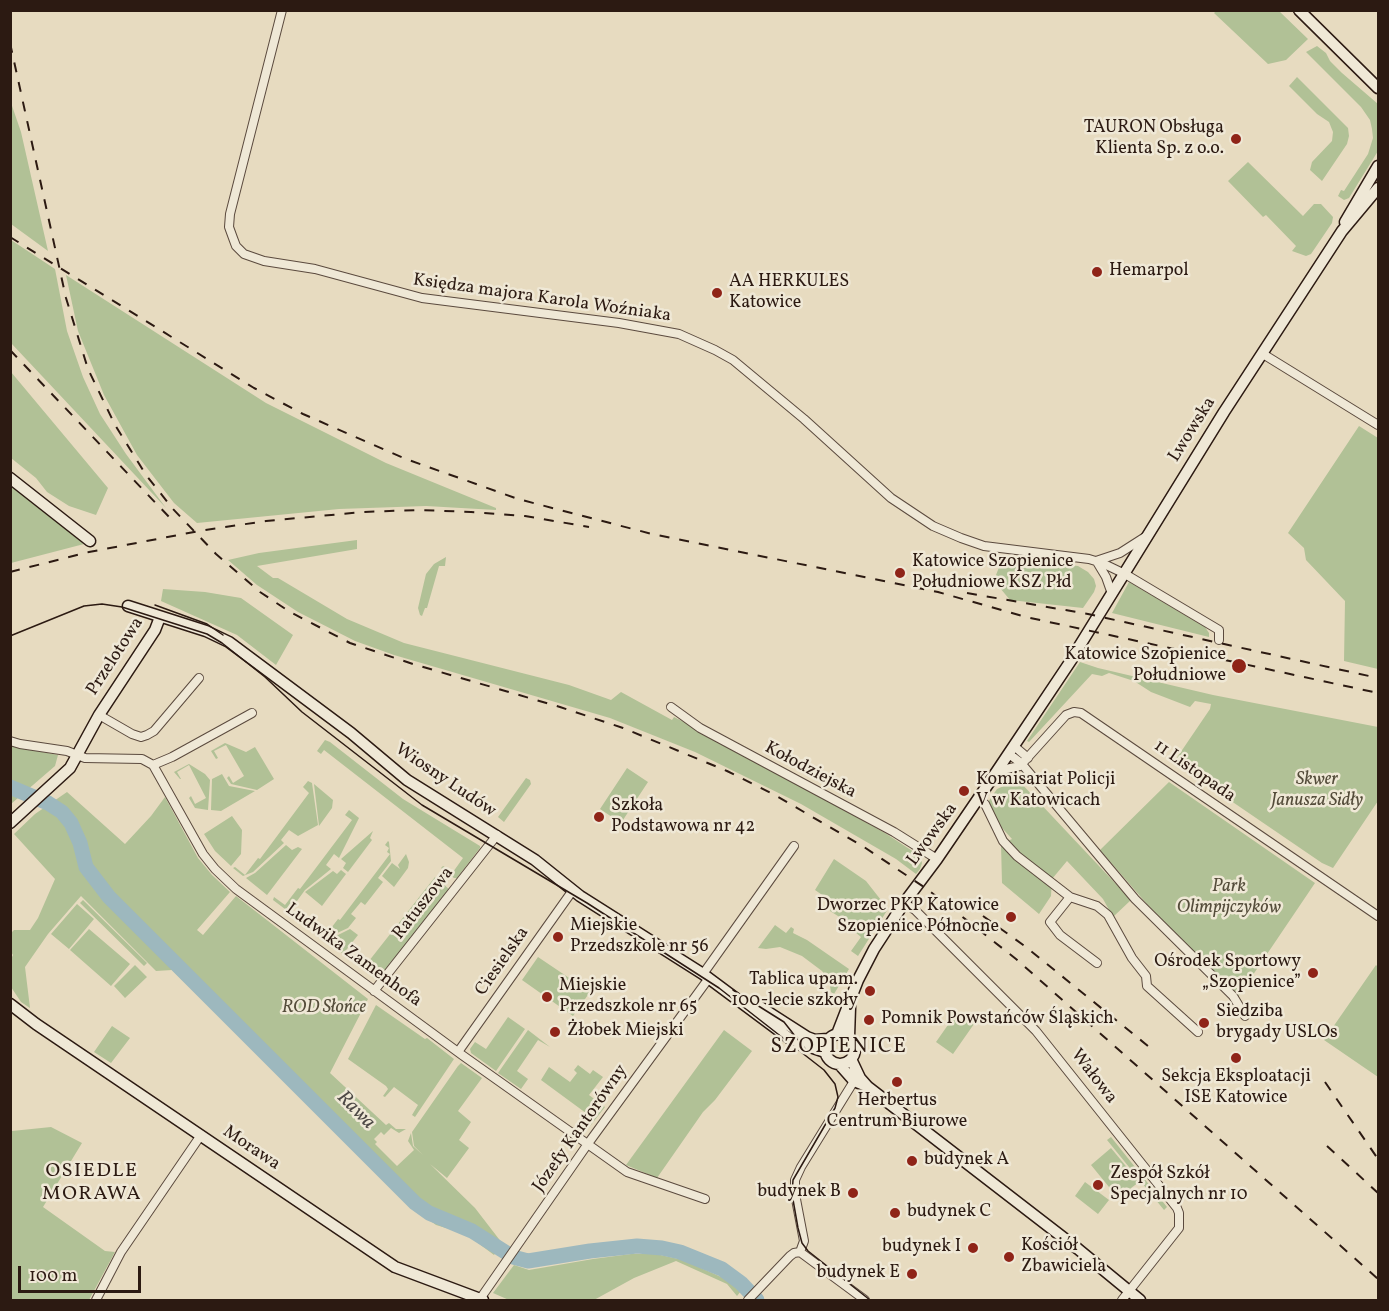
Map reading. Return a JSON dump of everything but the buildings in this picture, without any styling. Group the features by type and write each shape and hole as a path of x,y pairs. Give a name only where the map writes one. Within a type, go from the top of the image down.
{"street":[{"name":"Księdza majora Karola Woźniaka","path":"282,10 230,214 232,238 244,254 264,261 315,268 422,298 619,323 680,334 737,363 818,431 891,498 933,526 984,546 1096,561 1125,574 1219,630 1219,640"},
{"path":"1299,10 1378,88"},
{"name":"Lwowska","path":"1342,231 1349,214 1378,166"},
{"name":"Lwowska","path":"833,1037 868,960 904,903 998,771 1075,655 1220,417 1342,231 1378,188"},
{"path":"1263,354 1378,424"},
{"path":"10,478 90,542"},
{"name":"Księdza majora Karola Woźniaka","path":"1096,561 1120,553 1149,534"},
{"path":"1096,561 1106,577 1112,594"},
{"name":"Wiosny Ludów","path":"128,606 206,631 234,645 360,740 407,780 454,811 497,835 542,865 573,890 706,976 807,1037 815,1040 833,1037"},
{"name":"Przelotowa","path":"10,823 65,774 99,715 157,627 160,617"},
{"name":"Przelotowa","path":"99,715 132,734 141,737 147,735 154,731 199,678"},
{"name":"Kołodziejska","path":"671,707 700,728 894,832 937,859"},
{"path":"10,741 67,751 85,758 142,759 153,765 252,713"},
{"name":"11 Listopada","path":"1022,763 1066,714 1082,713 1378,916"},
{"path":"1009,753 1022,763"},
{"path":"1009,753 1022,763 1135,899 1233,996 1245,1016"},
{"path":"998,771 1022,763"},
{"name":"Ludwika Zamenhofa","path":"153,765 197,844 218,873 236,889 458,1052 627,1172 705,1199"},
{"path":"978,800 985,804 1003,841 1035,872 1070,897 1097,906 1108,915 1132,957 1146,976 1147,986 1198,1032"},
{"name":"Ratuszowa","path":"374,991 497,835"},
{"name":"Józefy Kantorówny","path":"481,1300 502,1266 706,976 794,846"},
{"name":"Ciesielska","path":"458,1052 573,890"},
{"path":"1070,897 1050,922 1060,935 1097,963"},
{"name":"Wałowa","path":"904,903 923,918 1040,1035 1177,1208 1180,1225 1176,1233 1126,1296"},
{"name":"Wiosny Ludów","path":"706,976 793,1041 825,1052"},
{"name":"Morawa","path":"10,1004 36,1024 395,1267 481,1300"},
{"name":"Lwowska","path":"849,1004 849,1036"},
{"path":"868,1087 854,1082 839,1064 829,1059 825,1052 833,1037 849,1036 854,1042 855,1049 851,1059 855,1071 868,1087 1037,1217 1126,1296 1140,1300"},
{"path":"839,1064 851,1059"},
{"path":"800,1252 804,1241 795,1194 795,1180 854,1082"},
{"path":"96,1300 121,1252 201,1135"},
{"path":"748,1300 794,1252 800,1252 865,1300"}],"green space":[{"path":"1217,10 1279,11 1308,39 1286,60 1268,64 1214,13"},
{"path":"1317,46 1326,53 1330,61 1342,73 1378,104 1378,151 1349,198 1344,200 1338,196 1341,190 1344,191 1368,154 1373,138 1372,129 1370,120 1361,107 1306,52"},
{"path":"1297,77 1348,128 1347,144 1322,181 1310,170 1312,162 1332,141 1333,132 1329,122 1317,114 1289,86"},
{"path":"10,100 21,132 48,251 11,224"},
{"path":"1248,162 1303,216 1314,204 1321,204 1333,217 1332,223 1311,254 1306,256 1292,251 1296,246 1266,215 1263,217 1228,181"},
{"path":"11,240 55,269 67,331 83,377 100,414 166,508 11,343"},
{"path":"66,275 266,403 386,463 496,508 496,510 426,506 339,509 197,523 174,503 137,455 104,395 78,331"},
{"path":"11,372 108,488 96,515 69,506 47,492 36,478 11,458"},
{"path":"1359,426 1378,438 1378,669 1344,661 1345,601 1306,560 1304,548 1288,533"},
{"path":"11,486 84,544 11,563"},
{"path":"357,540 357,549 257,566 273,578 278,578 347,619 404,643 569,685 611,700 621,692 672,720 674,717 686,723 885,833 920,856 922,863 920,869 916,874 896,859 801,804 695,752 610,718 394,655 355,641 298,612 257,585 228,560 259,553"},
{"path":"446,557 445,566 439,566 427,608 422,616 418,608 426,574 434,564"},
{"path":"1003,557 1078,566 1094,579 1096,586 1094,592 1083,608 1010,600 1000,588 996,575"},
{"path":"1129,582 1205,627 1209,637 1112,613"},
{"path":"163,589 205,592 241,598 293,635 276,665 237,635 161,601"},
{"name":"Skwer Janusza Sidły","path":"1080,662 1213,695 1378,727 1378,801 1333,868 1322,863 1174,762 1210,709 1211,704 1195,701 1190,707 1151,692 1134,681 1109,673 1102,676 1092,674 1029,742 1027,741"},
{"path":"325,740 403,799 480,846 457,878 441,868 443,866 453,872 463,858 324,750 321,754 317,751"},
{"path":"225,743 246,752 255,747 274,779 257,790 231,784 227,778 229,776 233,783 244,776 226,745 214,751 218,758 216,759 211,751"},
{"path":"11,746 58,755 55,766 11,804"},
{"path":"189,764 210,780 208,810 195,808 189,798 191,796 195,804 206,798 189,765 177,772 181,779 174,772"},
{"path":"627,768 648,782 621,823 600,809"},
{"path":"222,774 229,786 255,791 221,811 211,810 212,779"},
{"path":"526,778 531,784 504,822 498,817"},
{"path":"308,781 312,783 318,825 298,836 289,830 281,840 284,843 253,872 243,876 233,868 235,867 245,875 258,858 260,859 309,793 303,787"},
{"path":"1015,781 1020,782 1131,900 1113,917 1103,899 1067,861 1052,879 1051,896 1039,914 1002,883 1001,844 1012,839 984,808 997,789"},
{"name":"Park Olimpijczyków","path":"1169,782 1315,883 1238,997 1146,903 1100,850"},
{"path":"314,784 333,800 332,808 319,826"},
{"name":"ROD Słońce","path":"67,792 125,844 165,797 198,858 230,892 197,930 203,935 236,896 368,999 330,1073 386,1125 389,1123 396,1129 406,1129 399,1133 391,1128 384,1135 381,1132 374,1139 377,1142 375,1144 397,1166 414,1150 408,1141 411,1133 413,1146 423,1155 414,1146 412,1132 458,1066 461,1063 482,1078 458,1111 471,1122 459,1140 469,1148 447,1178 430,1164 475,1208 502,1243 494,1255 466,1234 436,1225 417,1211 172,970 156,971 81,896 48,934 25,967 30,1008 21,1002 11,987 13,955 11,933 14,930 30,930 38,918 55,879 14,834 35,814"},
{"path":"349,810 359,818 339,858 334,854 326,865 331,869 305,890 289,912 273,900 274,897 285,905 298,888 300,889 352,820 345,815"},
{"path":"232,816 242,830 241,854 231,866 215,851 204,834"},
{"path":"373,831 370,838 372,840 348,872 343,868 346,863 341,859"},
{"path":"389,842 391,861 378,878 383,882 365,905 361,902 351,914 356,918 348,928 324,939 313,930 314,928 325,936 338,919 340,920 390,854 387,852 389,848 385,845"},
{"path":"286,845 292,850 298,847 302,849 267,895 246,878 255,873"},
{"path":"406,854 409,862 408,868 394,887 382,876 392,863 400,869 398,865"},
{"path":"834,859 866,881 888,909 858,956 851,951 861,937 855,932 857,928 830,911 834,903 815,890"},
{"path":"341,870 346,874 322,906 305,892 333,871 337,874"},
{"path":"435,877 450,890 378,978 374,978 352,961 354,958 365,966"},
{"path":"83,900 147,963 144,966 80,903"},
{"path":"77,904 94,919 69,949 51,934"},
{"path":"775,925 786,933 791,927 794,929 793,933 849,969 834,994 831,992 829,980 822,971 802,956 780,947 758,948"},
{"path":"89,929 130,964 111,986 70,950"},
{"path":"350,929 358,935 343,954 326,941"},
{"path":"538,957 590,992 573,1016 522,980"},
{"path":"135,965 147,977 125,998 114,986"},
{"path":"1376,965 1378,967 1378,1077 1324,1040"},
{"path":"376,1005 425,1039 427,1038 454,1059 415,1117 412,1115 418,1105 394,1087 385,1097 383,1096 388,1089 386,1086 348,1059"},
{"path":"957,1012 974,1024 953,1054 936,1042"},
{"path":"508,1017 525,1029 496,1071 471,1053 470,1049 475,1042 486,1049"},
{"path":"112,1026 130,1038 111,1063 94,1052"},
{"path":"528,1030 550,1047 538,1040 517,1071 528,1079 521,1089 498,1073"},
{"path":"724,1030 752,1051 715,1100 703,1112 657,1178 626,1165"},
{"path":"578,1065 590,1074 593,1070 603,1077 589,1095 605,1107 584,1134 579,1131 590,1116 541,1080 549,1067 570,1082 577,1073 574,1070"},
{"path":"51,1127 82,1143 43,1207 105,1251 115,1252 89,1300 11,1300 11,1135 12,1131"},
{"path":"1111,1137 1167,1207 1164,1210 1107,1140"},
{"path":"1111,1148 1139,1182 1118,1198 1091,1165"},
{"path":"1085,1182 1109,1200 1098,1214 1075,1196"},
{"path":"631,1254 656,1254 683,1260 728,1280 741,1291 737,1296 727,1284 676,1261 634,1278 594,1300 509,1300 493,1293 514,1265 529,1270"}],"waterway":[{"name":"Rawa","path":"10,787 48,803 62,812 71,823 80,843 86,867 109,897 415,1203 429,1213 472,1231 513,1257 528,1261 637,1246 680,1252 722,1269 741,1283 757,1300"}],"tram line":[{"path":"10,636 84,606 102,604 122,607 207,634 265,677 302,712 422,805 587,903 719,988 824,1070 835,1084 838,1097 835,1108 793,1180 792,1194 802,1243 808,1251 870,1300"},
{"path":"155,605 207,624 223,635"},
{"path":"733,990 784,1022 806,1050"}],"railway":[{"path":"10,43 66,298 88,369 115,425 146,475 173,509 216,554 260,592 290,612 350,643 623,728 727,771 773,794 864,847 927,889 1016,959 1378,1279"},
{"path":"10,237 254,388 303,414 406,459 518,499 652,534 938,592 1026,617 1378,693"},
{"path":"10,350 170,518"},
{"path":"10,572 89,552 199,531 266,521 363,512 418,510 471,512 525,516 589,527"},
{"path":"967,593 1088,614 1378,678"},
{"path":"983,916 1026,947 1148,1046"},
{"path":"1325,1082 1378,1159"},
{"path":"1327,1146 1378,1193"}],"place":[{"name":"TAURON Obsługa Klienta Sp. z o.o.","path":"1236,139"},
{"name":"Hemarpol","path":"1097,272"},
{"name":"AA HERKULES Katowice","path":"717,293"},
{"name":"Katowice Szopienice Południowe KSZ Płd","path":"900,573"},
{"name":"Katowice Szopienice Południowe","path":"1239,666"},
{"name":"Komisariat Policji V w Katowicach","path":"964,791"},
{"name":"Szkoła Podstawowa nr 42","path":"599,817"},
{"name":"Dworzec PKP Katowice Szopienice Północne","path":"1011,917"},
{"name":"Miejskie Przedszkole nr 56","path":"558,937"},
{"name":"Ośrodek Sportowy „Szopienice”","path":"1313,973"},
{"name":"Tablica upam. 100-lecie szkoły","path":"870,991"},
{"name":"Miejskie Przedszkole nr 65","path":"547,997"},
{"name":"Pomnik Powstańców Śląskich","path":"869,1020"},
{"name":"Siedziba brygady USLOs","path":"1204,1023"},
{"name":"Żłobek Miejski","path":"555,1032"},
{"name":"Sekcja Eksploatacji ISE Katowice","path":"1236,1058"},
{"name":"Herbertus Centrum Biurowe","path":"897,1082"},
{"name":"budynek A","path":"912,1161"},
{"name":"Zespół Szkół Specjalnych nr 10","path":"1098,1185"},
{"name":"budynek B","path":"853,1193"},
{"name":"budynek C","path":"895,1213"},
{"name":"budynek I","path":"973,1248"},
{"name":"Kościół Zbawiciela","path":"1009,1257"},
{"name":"budynek E","path":"912,1274"}],"district":[{"name":"SZOPIENICE","path":"839,1048"},
{"name":"OSIEDLE MORAWA","path":"92,1184"}]}
